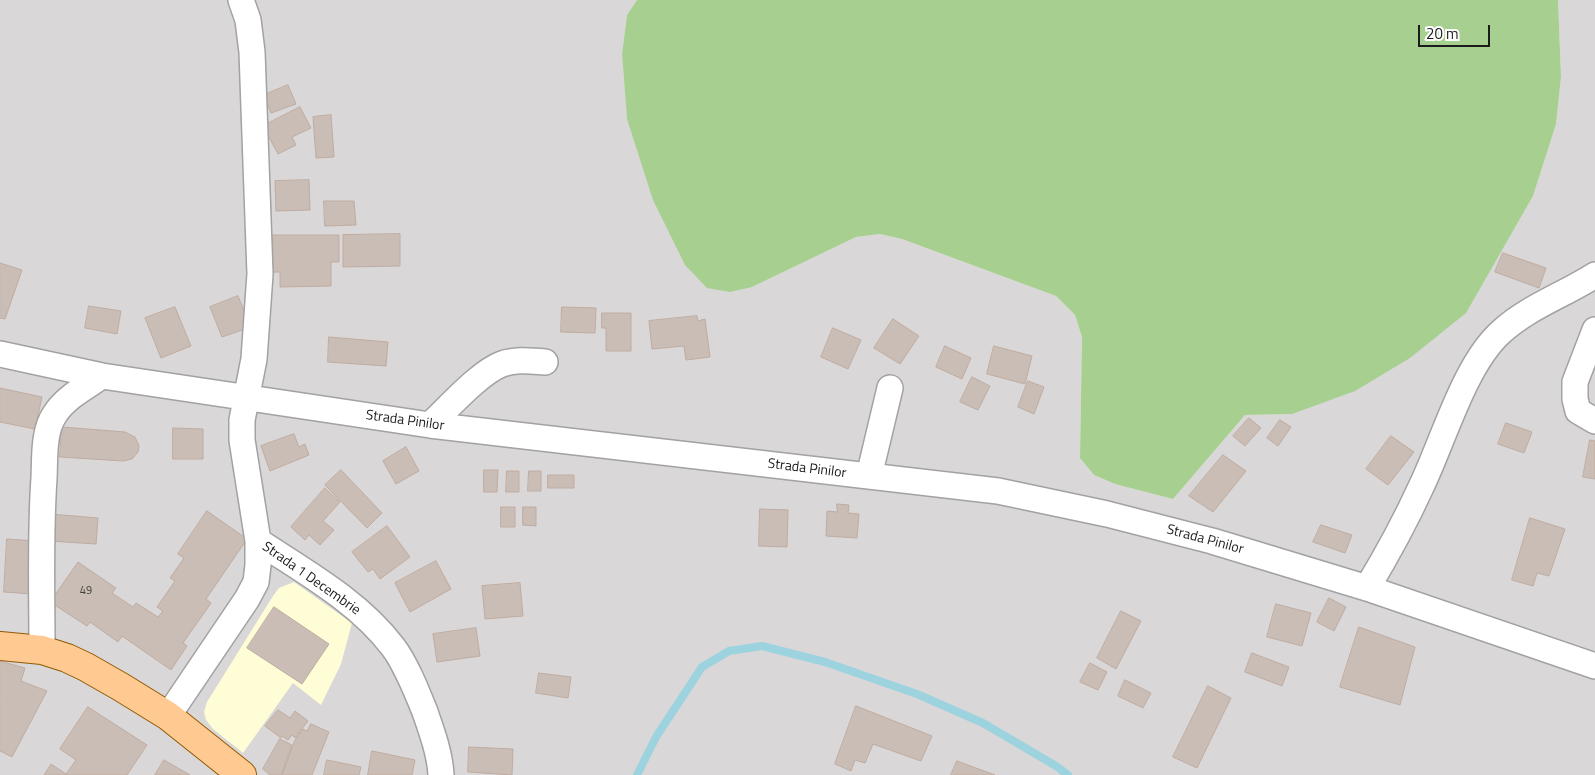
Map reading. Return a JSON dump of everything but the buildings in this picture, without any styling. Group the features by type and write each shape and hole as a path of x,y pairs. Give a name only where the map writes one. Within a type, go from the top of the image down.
{"main road":[{"path":"0,646 42,650 67,658 86,667 168,716 242,775"}],"street":[{"path":"168,716 246,599 256,582 258,565 258,541 242,440 242,420 254,359 260,274 252,52 248,20 241,0"},
{"path":"1367,588 1391,548 1422,487 1468,377 1486,348 1500,333 1524,314 1576,288 1595,276"},
{"path":"1595,330 1575,382 1575,399 1578,411 1595,421"},
{"name":"Strada Pinilor","path":"0,354 102,376 430,425 998,491 1107,514 1212,541 1367,588 1595,666"},
{"path":"430,425 488,370 503,363 520,360 545,362"},
{"path":"42,650 40,543 45,452 49,425 55,413 70,398 102,376"},
{"path":"869,476 890,388"},
{"name":"Strada 1 Decembrie","path":"258,541 316,579 366,617 394,648 421,701 431,728 441,775"}],"shaded area":[{"path":"0,0 637,0 627,15 622,54 627,119 752,287 856,237 880,234 902,239 1056,296 1075,315 1082,337 1080,458 1094,475 1115,484 1173,499 1245,415 1292,414 1501,251 1533,196 1556,124 1561,77 1558,0 1595,0 1595,775 0,775"},
{"path":"294,582 352,623 341,664 321,705 293,683 243,753 213,729 206,720 204,712 207,702 273,596 279,588"}],"green space":[{"path":"637,0 1558,0 1561,77 1556,124 1533,196 1466,313 1410,358 1355,391 1292,414 1245,415 1173,499 1115,484 1094,475 1080,458 1082,337 1075,315 1056,296 902,239 880,234 856,237 752,287 730,292 707,288 685,265 653,200 627,119 622,54 627,15"}],"waterway":[{"path":"637,775 656,737 702,667 729,651 762,646 825,662 917,694 983,723 1068,775"}]}
